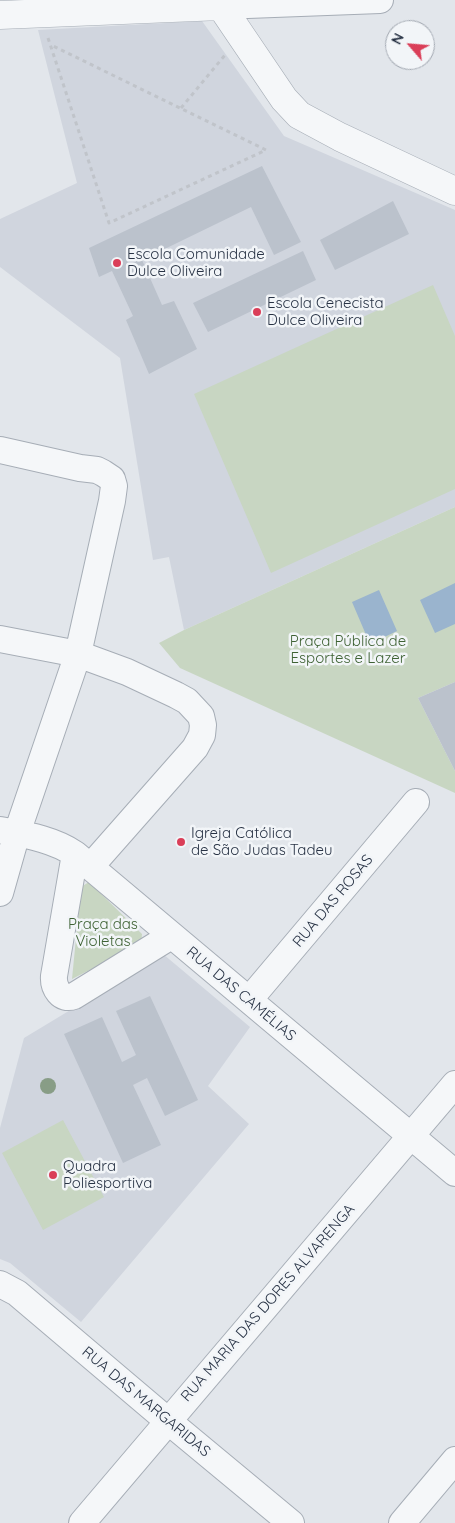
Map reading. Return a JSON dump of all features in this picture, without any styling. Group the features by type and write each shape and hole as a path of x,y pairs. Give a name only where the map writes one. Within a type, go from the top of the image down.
{"street":[{"path":"0,15 39,7 380,0"},
{"path":"219,3 284,99 300,115 340,137 455,191"},
{"path":"0,450 97,470 112,479 114,486 78,654 8,832 0,893"},
{"path":"0,639 78,654 127,672 182,698 195,708 201,716 204,725 202,735 195,748 83,860 54,976 55,985 61,995 74,996 171,936"},
{"name":"RUA DAS ROSAS","path":"249,1000 416,802"},
{"name":"RUA DAS CAMÉLIAS","path":"8,832 63,846 83,860 455,1173"},
{"name":"RUA MARIA DAS DORES ALVARENGA","path":"82,1523 455,1084"},
{"name":"RUA DAS MARGARIDAS","path":"0,1284 17,1293 291,1523"},
{"path":"402,1523 455,1460"}],"path":[{"path":"39,7 51,45 109,223 266,150 51,45"},
{"path":"181,108 241,35"}],"shaded area":[{"name":"Escola Cenecista Dulce Oliveira","path":"202,21 284,136 455,210 455,507 184,630 169,557 153,560 120,358 0,267 0,219 77,183 38,30"},
{"path":"163,954 250,1027 208,1086 249,1124 81,1322 10,1263 0,1259 0,1128 24,1038"}],"green space":[{"path":"433,285 455,336 455,489 271,573 194,394"},
{"name":"Praça Pública de Esportes e Lazer","path":"455,507 455,682 418,698 455,771 455,793 180,668 159,643 184,630"},
{"name":"Praça das Violetas","path":"89,882 142,934 141,944 72,979 81,887"},
{"name":"Quadra Poliesportiva","path":"63,1120 104,1197 43,1230 2,1153"}],"water":[{"path":"455,583 455,624 435,633 420,600"},
{"path":"379,590 397,631 370,644 352,602"}],"building":[{"path":"262,166 301,242 274,255 251,207 142,260 162,305 174,301 197,349 149,374 126,320 133,316 112,271 99,277 89,248"},
{"path":"393,201 409,234 335,270 320,240"},
{"path":"303,251 316,280 208,332 193,303"},
{"path":"455,682 455,771 418,698"},
{"path":"150,996 198,1100 165,1116 147,1078 133,1085 161,1145 123,1163 64,1034 102,1017 122,1062 136,1055 116,1011"}],"place":[{"name":"Escola Comunidade Dulce Oliveira","path":"117,263"},
{"name":"Escola Cenecista Dulce Oliveira","path":"257,312"},
{"name":"Igreja Católica de São Judas Tadeu","path":"181,842"},
{"name":"Quadra Poliesportiva","path":"53,1175"}]}
